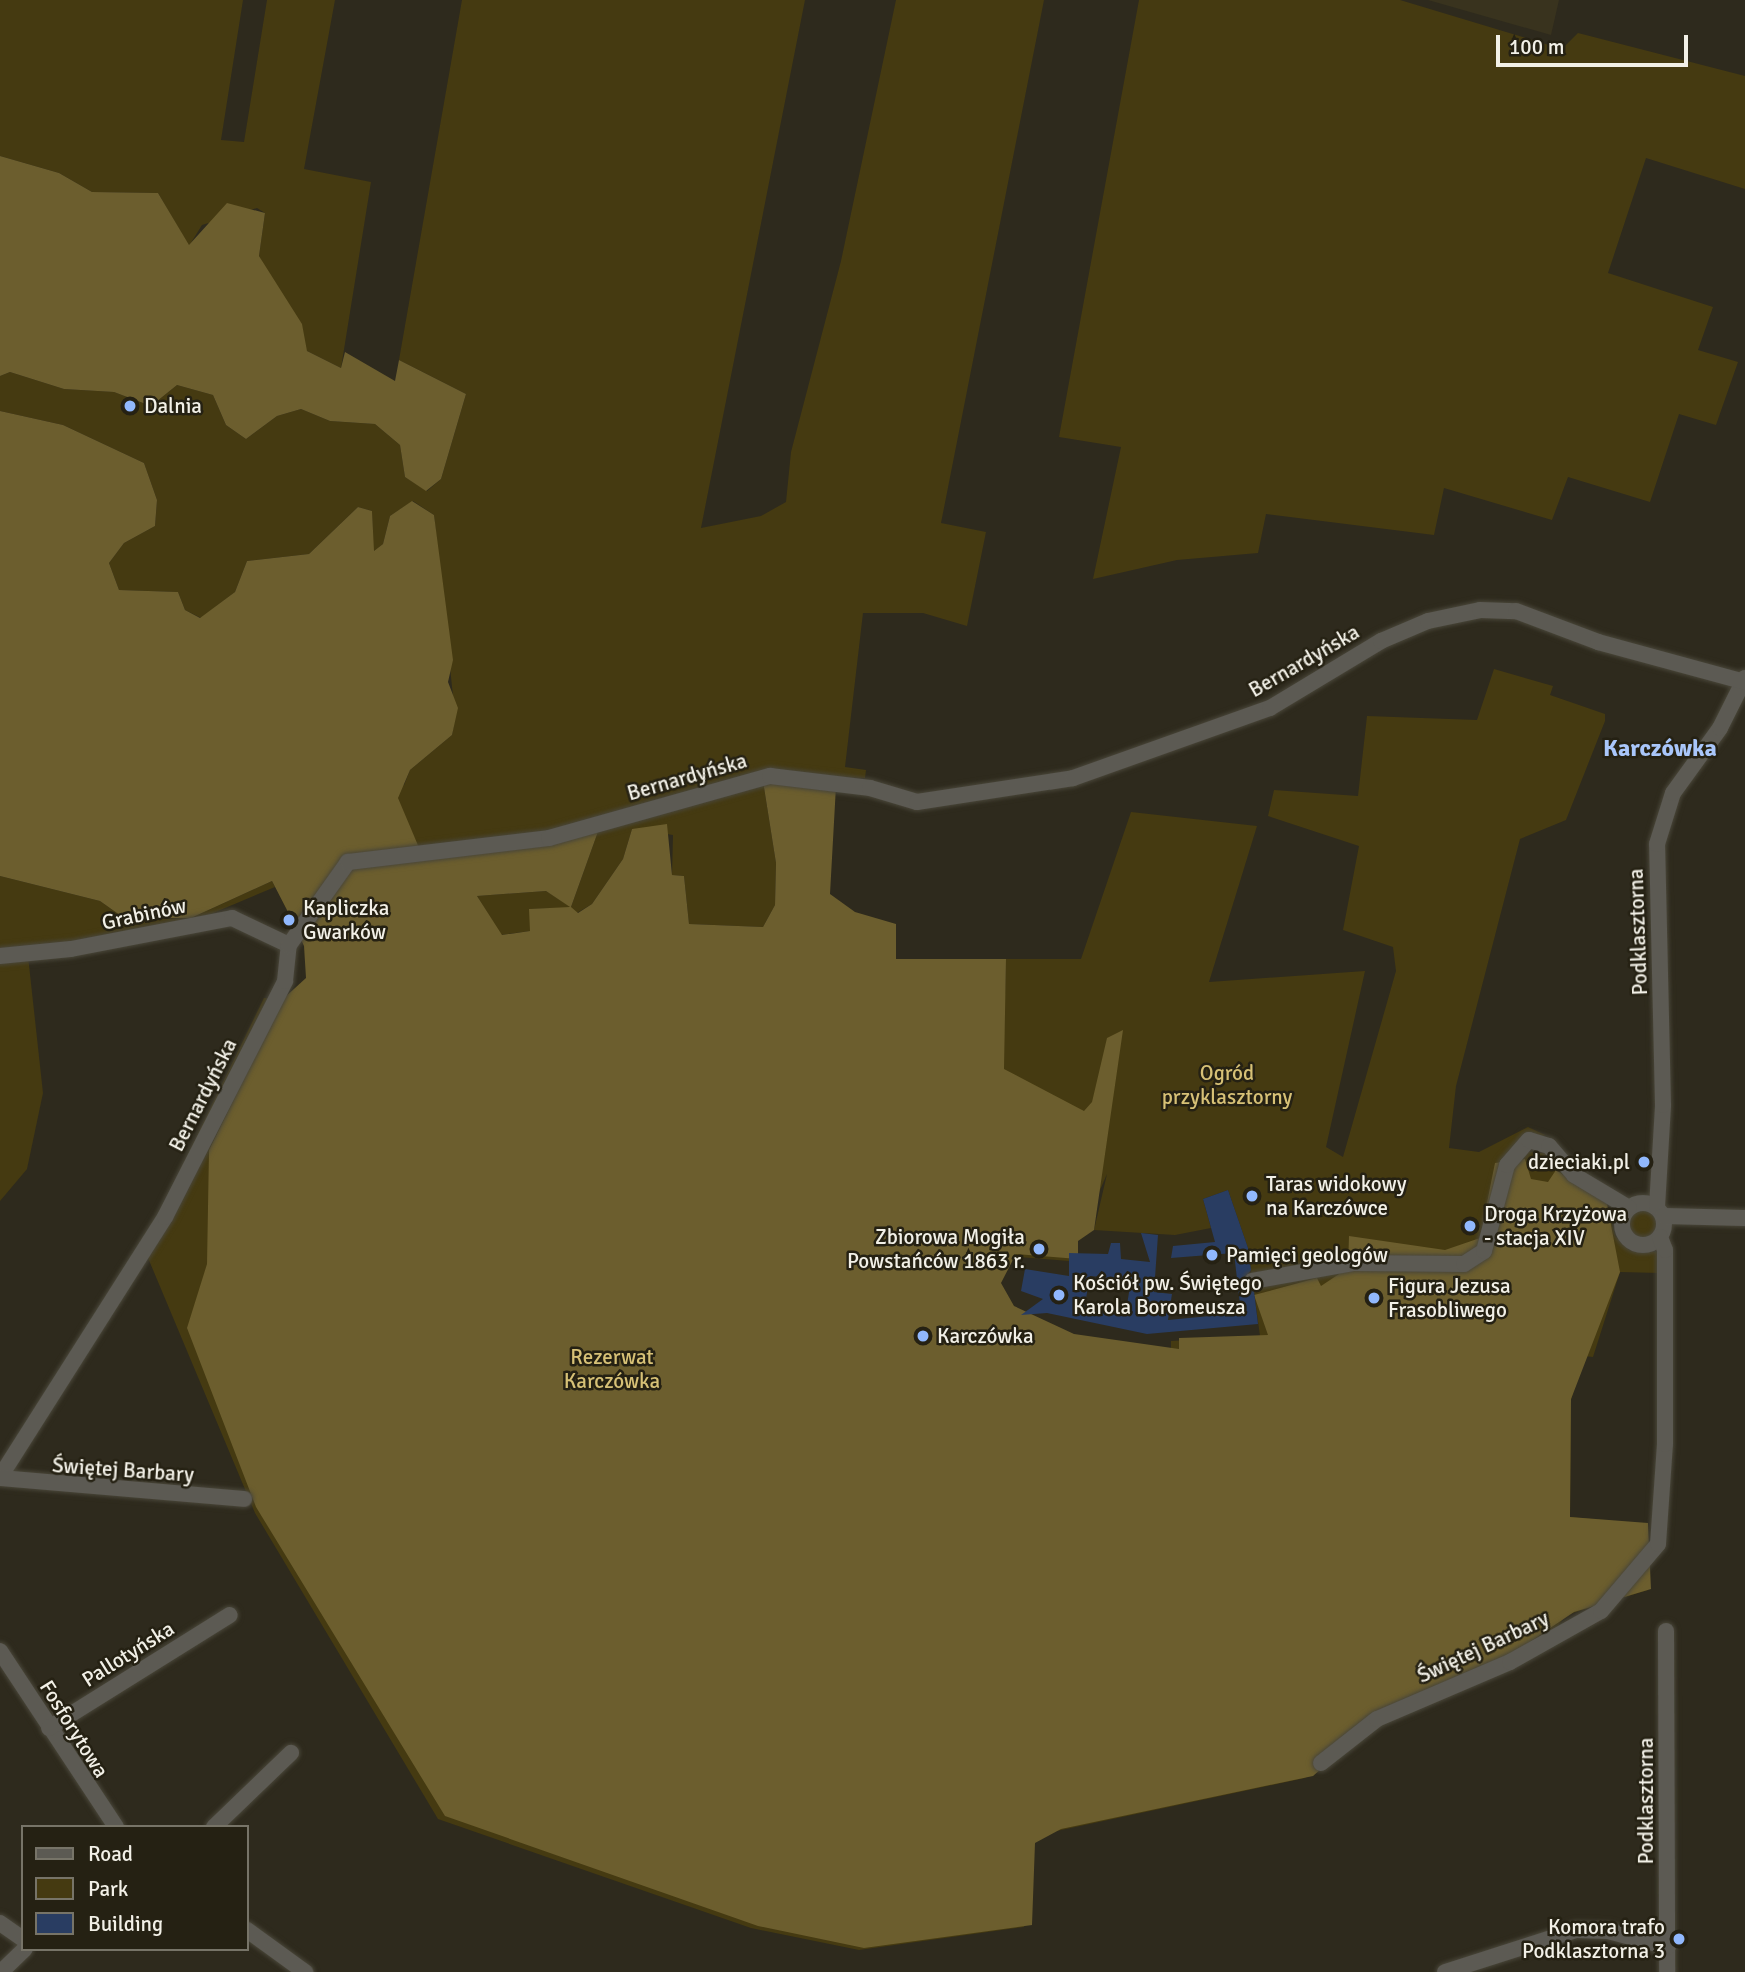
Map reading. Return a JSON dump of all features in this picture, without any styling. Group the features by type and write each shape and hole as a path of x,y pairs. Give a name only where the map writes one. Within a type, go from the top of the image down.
{"street":[{"name":"Bernardyńska","path":"0,1478 165,1217 285,981 289,945 348,862 374,855 549,838 770,776 870,788 917,802 1073,778 1270,708 1372,646 1462,612 1516,611 1598,642 1744,681"},
{"name":"Podklasztorna","path":"1651,1552 1661,1537 1665,1444 1665,1250 1660,1237 1663,1120 1657,844 1673,793 1720,728 1744,681"},
{"name":"Grabinów","path":"0,956 85,947 232,918 289,945"},
{"path":"1252,1281 1344,1264 1447,1266 1479,1257 1512,1153 1530,1140 1549,1146 1574,1175 1629,1208"},
{"path":"1660,1237 1645,1245 1628,1239 1622,1227 1629,1208 1642,1203 1660,1212 1745,1218"},
{"name":"Świętej Barbary","path":"0,1478 244,1499"},
{"name":"Świętej Barbary","path":"1321,1763 1377,1719 1510,1662 1601,1611 1651,1552"},
{"name":"Pallotyńska","path":"49,1728 230,1615"},
{"name":"Podklasztorna","path":"1666,1631 1667,1972"},
{"name":"Fosforytowa","path":"0,1651 115,1825"},
{"path":"216,1825 290,1753"},
{"path":"0,1923 21,1938"},
{"path":"1446,1972 1576,1930 1608,1931 1668,1947"},
{"path":"248,1931 305,1972"},
{"path":"1,1972 22,1951"}],"shaded area":[{"path":"1428,0 1559,0 1551,35"}],"green space":[{"path":"0,0 243,0 221,140 244,142 267,0 335,0 304,169 371,182 341,368 307,351 259,256 265,213 257,208 202,225 189,246 158,193 92,192 59,173 0,156"},
{"path":"462,0 805,0 701,528 761,516 786,502 791,452 841,261 896,0 1044,0 941,523 986,532 967,626 923,613 863,613 845,767 866,770 865,778 748,775 554,830 458,848 420,850 400,806 319,828 286,908 278,892 311,814 404,785 410,770 452,735 455,718 347,746 338,784 319,786 306,759 255,770 158,919 191,918 272,881 275,887 180,927 0,951 0,876 100,901 124,918 136,918 239,752 294,740 305,686 352,694 367,716 453,696 434,515 413,501 390,516 383,544 373,552 372,511 358,507 309,554 247,561 235,592 201,618 185,610 178,592 119,590 109,563 124,543 155,526 157,500 144,463 63,425 0,411 0,376 10,372 64,389 114,392 151,406 177,385 213,395 226,425 246,439 277,416 301,409 330,421 375,424 400,445 405,477 427,491 441,479 466,394 399,360"},
{"path":"1139,0 1400,0 1562,49 1578,33 1745,76 1745,189 1646,158 1608,273 1713,307 1698,350 1738,362 1716,425 1679,414 1650,502 1568,477 1552,520 1444,488 1434,535 1266,514 1258,553 1177,560 1093,579 1121,447 1059,437"},
{"path":"0,156 59,173 92,192 158,193 189,245 227,203 265,213 259,256 302,324 307,351 341,368 345,352 395,381 399,360 466,394 441,479 426,491 405,477 400,445 375,424 330,421 301,409 277,416 246,439 226,425 213,395 177,385 151,406 114,392 64,389 10,372 0,376"},
{"name":"Rezerwat Karczówka","path":"0,411 63,425 144,463 157,500 155,526 124,543 109,563 119,590 178,592 185,610 200,618 235,592 247,561 309,554 358,507 372,511 374,551 383,544 390,516 412,501 434,515 453,660 448,682 458,708 452,735 410,770 398,798 420,850 600,826 571,907 578,913 592,904 623,859 632,829 667,824 672,875 684,876 689,924 763,927 775,905 776,863 763,781 836,786 830,894 855,912 896,924 896,959 1006,959 1004,1069 1084,1111 1092,1102 1107,1038 1123,1030 1094,1230 1078,1241 1078,1259 1016,1254 1001,1283 1014,1306 1074,1334 1179,1349 1179,1338 1268,1335 1254,1295 1317,1278 1321,1286 1348,1268 1349,1236 1445,1250 1480,1238 1495,1163 1525,1159 1531,1179 1548,1182 1556,1170 1607,1204 1620,1272 1571,1399 1570,1517 1648,1523 1651,1589 1574,1612 1509,1656 1382,1716 1313,1776 1061,1829 1035,1843 1032,1925 864,1948 758,1926 445,1816 256,1507 187,1328 207,1264 209,1150 284,998 306,978 304,946 272,881 191,918 124,918 100,901 0,876","holes":["546,891 570,907 529,909 530,931 502,935 477,896"]},
{"name":"Rezerwat Karczówka","path":"1494,669 1553,686 1550,695 1605,714 1605,721 1566,820 1520,839 1456,1086 1449,1148 1479,1152 1528,1127 1545,1135 1510,1149 1549,1154 1564,1175 1607,1204 1615,1236 1629,1250 1658,1252 1660,1273 1620,1272 1593,1357 1584,1356 1571,1400 1570,1517 1647,1524 1648,1590 1566,1615 1545,1643 1374,1718 1305,1778 1052,1832 1027,1845 1024,1927 859,1950 751,1928 438,1819 255,1513 143,1246 264,998 1004,1032 1006,959 1081,959 1131,812 1257,826 1209,982 1365,971 1326,1147 1343,1157 1396,971 1393,947 1343,930 1359,846 1268,816 1274,790 1358,796 1367,716 1477,720","holes":["1107,1174 1094,1230 1175,1235 1211,1228 1203,1199 1228,1190 1248,1248 1260,1336 1171,1341 1171,1351 1065,1336 1005,1309 998,1267 1008,1256 1069,1261"]},
{"path":"763,781 776,863 775,905 763,927 689,924 684,876 672,875 673,835 632,829 623,859 592,904 577,913 571,908 530,909 530,931 501,935 477,896 546,891 571,907 600,826"},
{"path":"28,956 43,1093 27,1169 0,1201 0,960"},
{"path":"1642,1210 1652,1214 1656,1224 1652,1234 1642,1238 1632,1234 1628,1224 1632,1214"}],"building":[{"path":"1228,1190 1248,1248 1251,1270 1242,1282 1254,1291 1258,1324 1147,1334 1047,1313 1021,1315 1043,1299 1021,1291 1025,1269 1069,1276 1069,1253 1108,1254 1111,1243 1120,1243 1121,1259 1150,1262 1141,1233 1158,1235 1154,1292 1172,1294 1168,1320 1241,1313 1234,1253 1171,1258 1173,1246 1215,1242 1203,1199","holes":["1090,1276 1131,1280 1126,1311 1085,1304"]}],"place":[{"name":"Dalnia","path":"130,406"},
{"name":"Kapliczka Gwarków","path":"289,920"},
{"name":"dzieciaki.pl","path":"1644,1162"},
{"name":"Taras widokowy na Karczówce","path":"1252,1196"},
{"name":"Droga Krzyżowa - stacja XIV","path":"1470,1226"},
{"name":"Zbiorowa Mogiła Powstańców 1863 r.","path":"1039,1249"},
{"name":"Pamięci geologów","path":"1212,1255"},
{"name":"Kościół pw. Świętego Karola Boromeusza","path":"1059,1295"},
{"name":"Figura Jezusa Frasobliwego","path":"1374,1298"},
{"name":"Karczówka","path":"923,1336"},
{"name":"Komora trafo Podklasztorna 3","path":"1679,1939"}],"district":[{"name":"Karczówka","path":"1660,749"}],"park label":[{"name":"Ogród przyklasztorny","path":"1227,1085"}]}
